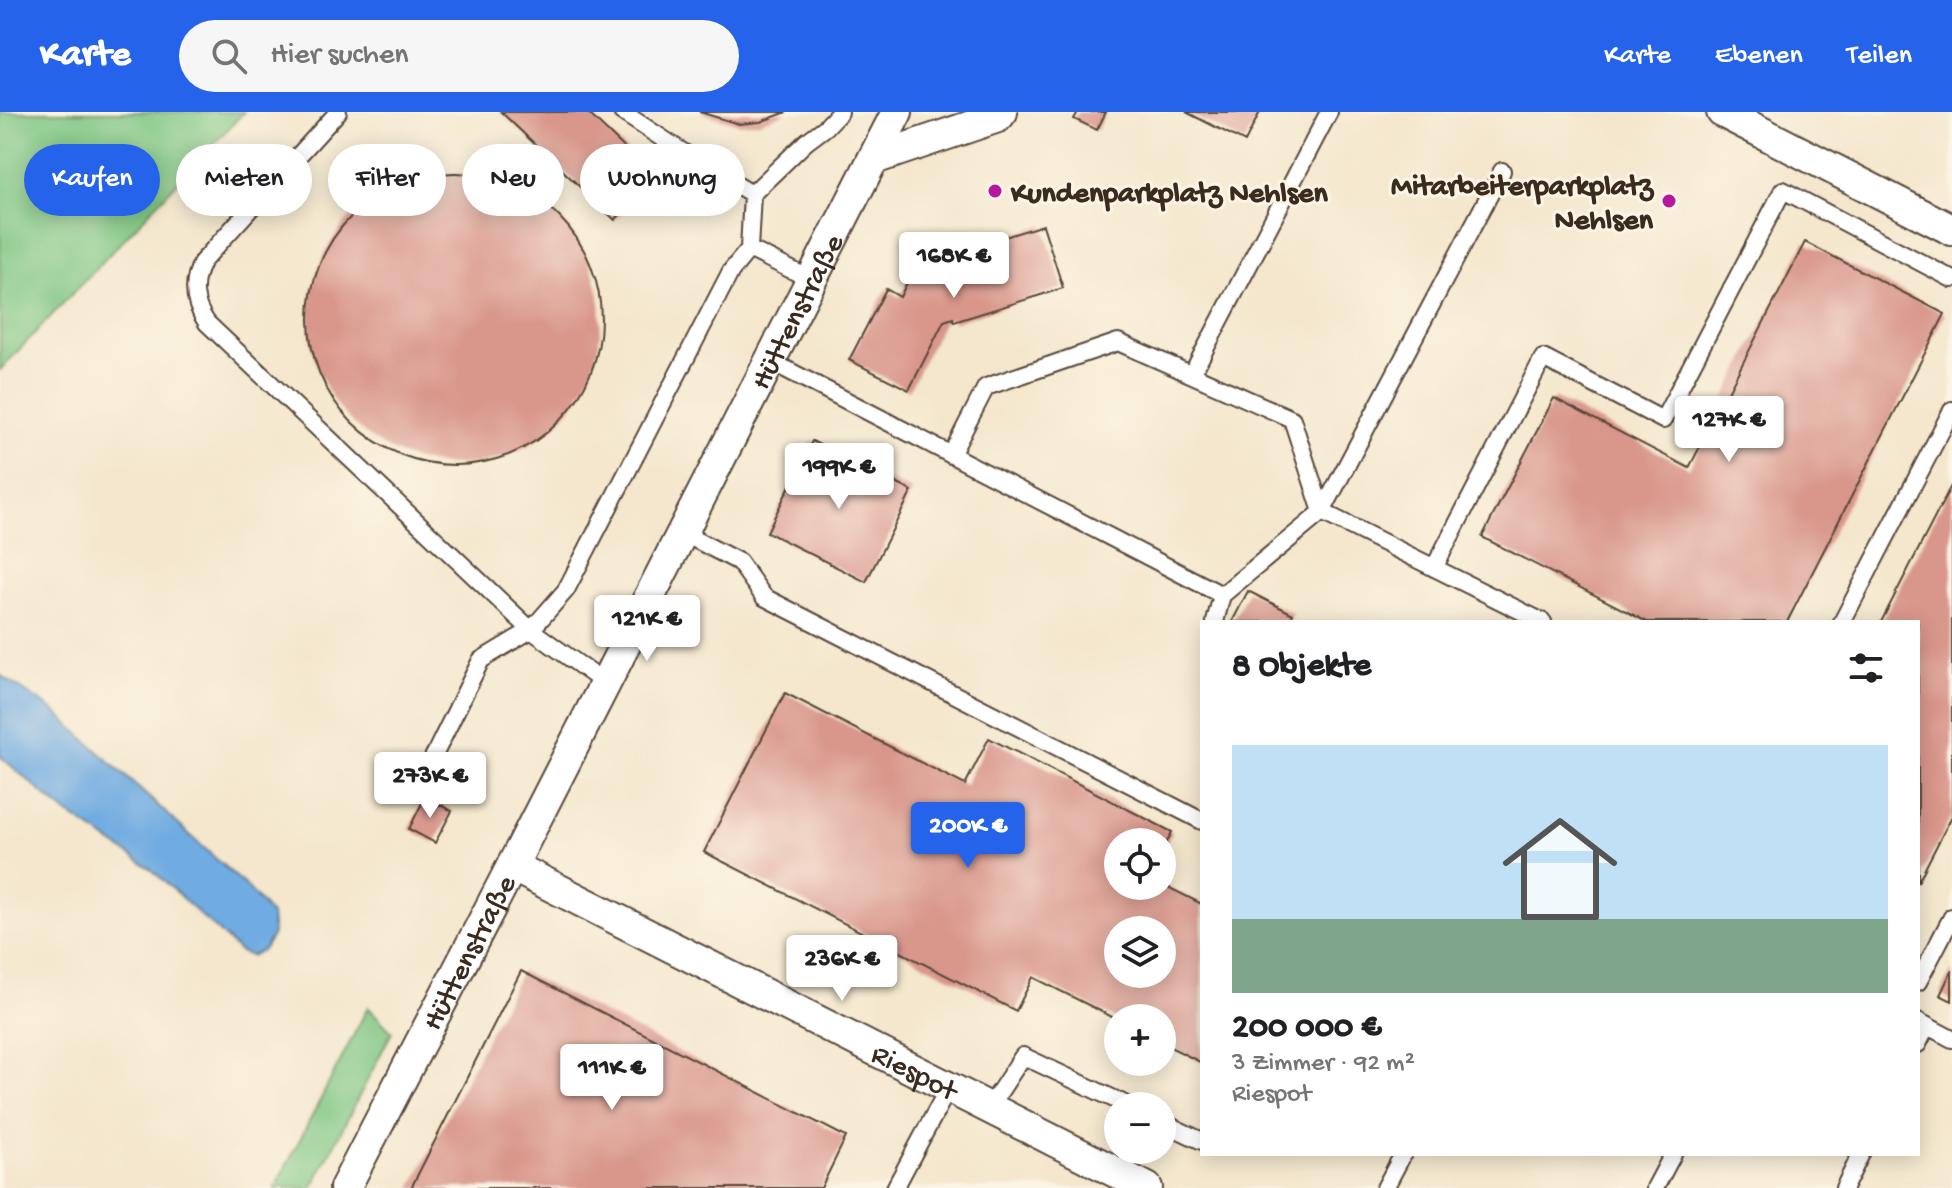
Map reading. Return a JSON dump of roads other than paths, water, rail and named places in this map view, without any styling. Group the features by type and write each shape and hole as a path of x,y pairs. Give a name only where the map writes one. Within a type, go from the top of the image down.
{"street":[{"name":"Hüttenstraße","path":"345,1188 897,112"},
{"path":"874,159 998,117 1002,112"},
{"path":"1722,112 1952,230"},
{"name":"Riespot","path":"512,866 1147,1188"}],"lane":[{"path":"338,112 202,262 194,285 199,312 218,334 531,630 606,684"},
{"path":"622,112 752,194"},
{"path":"422,780 481,660 531,630 566,590 731,271 749,249 752,194 840,112"},
{"path":"1192,374 1329,112"},
{"path":"1216,620 1222,595 1322,512 1502,171"},
{"path":"1434,568 1543,358 1663,420 1783,190 1952,279"},
{"path":"749,249 812,280"},
{"path":"951,455 986,387 1118,342 1292,419 1322,512 1539,620"},
{"path":"770,361 1222,595"},
{"path":"1843,620 1952,410"},
{"path":"683,533 739,562 764,597 1200,820"},
{"path":"1920,978 1952,917"},
{"path":"1923,1024 1952,1039"},
{"path":"989,1108 1023,1056 1104,1094"},
{"path":"895,1188 949,1087"},
{"path":"1176,1129 1200,1140"},
{"path":"1385,1188 1402,1156"},
{"path":"1655,1188 1672,1156"},
{"path":"1844,1188 1860,1156"}],"water":[{"path":"0,675 53,710 249,889 271,915 273,934 263,950 251,956 240,952 151,869 61,809 0,756"}],"place":[{"name":"Kundenparkplatz Nehlsen","path":"995,191"},
{"name":"Mitarbeiterparkplatz Nehlsen","path":"1669,201"}]}
